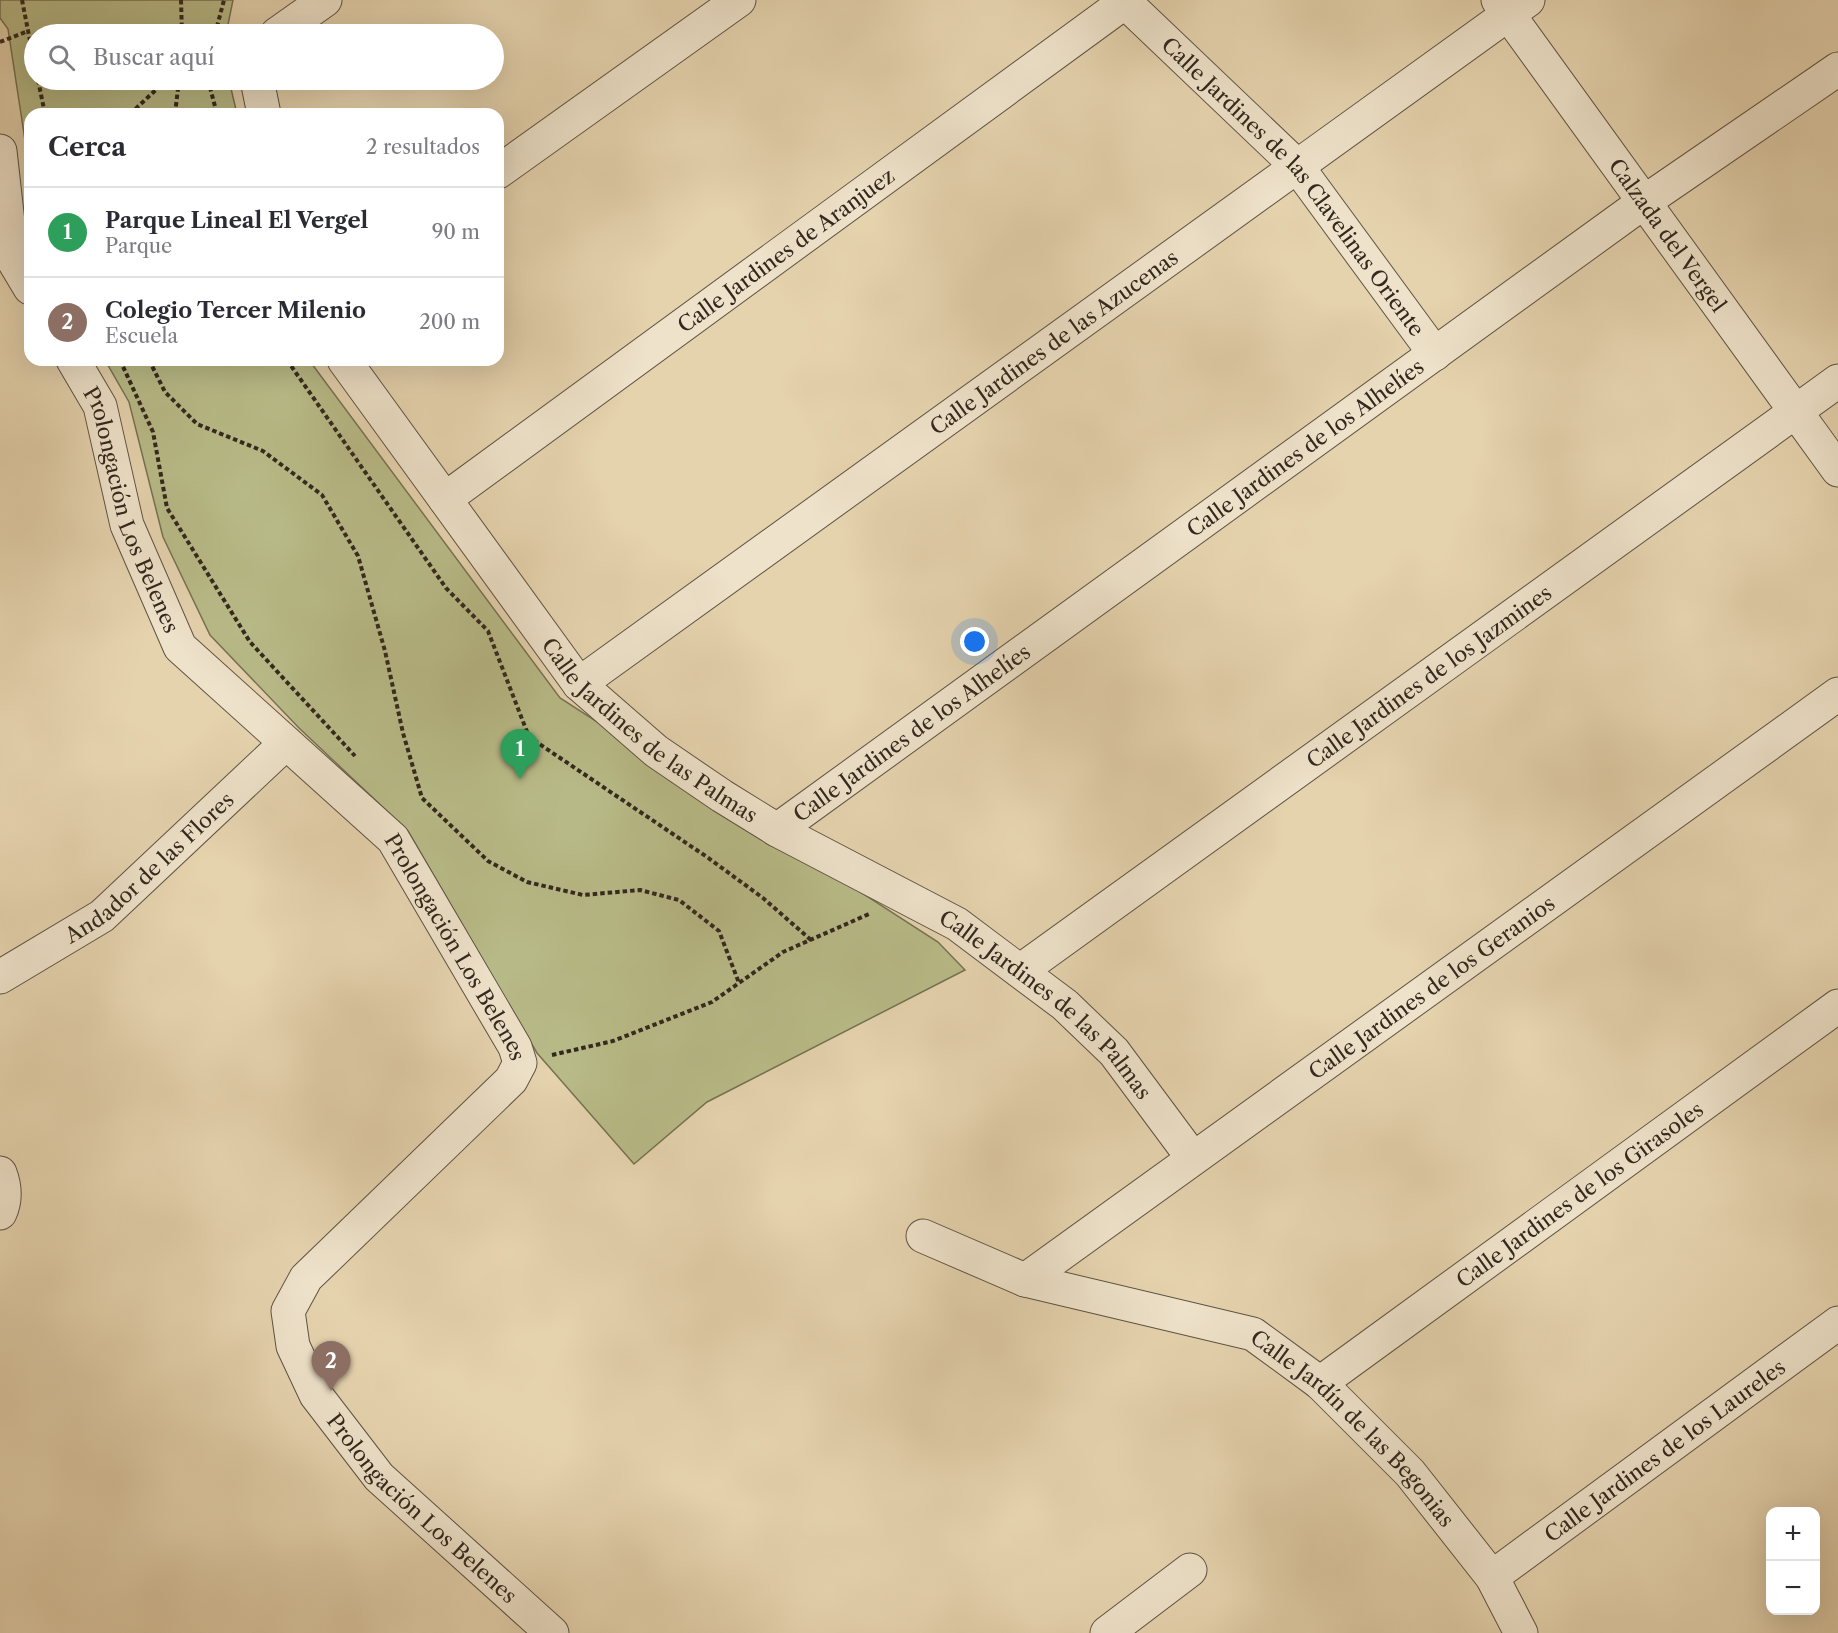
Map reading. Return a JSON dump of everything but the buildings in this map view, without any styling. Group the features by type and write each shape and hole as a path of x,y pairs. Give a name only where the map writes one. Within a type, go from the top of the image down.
{"street":[{"path":"291,24 325,0"},
{"path":"504,168 739,0"},
{"name":"Calle Jardines de las Clavelinas Oriente","path":"1122,1 1297,166 1435,354"},
{"name":"Calle Jardines de Aranjuez","path":"444,499 1122,1"},
{"name":"Calle Jardines de las Azucenas","path":"579,684 1297,166 1511,4"},
{"name":"Calzada del Vergel","path":"1511,4 1644,202 1838,470"},
{"name":"Calle Jardines de los Alhelíes","path":"777,830 1644,202 1838,69"},
{"path":"259,90 263,108"},
{"path":"0,151 12,258 24,278"},
{"name":"Prolongación Los Belenes","path":"77,366 100,406 127,525 180,647 393,839 514,1047 520,1063 511,1080 306,1278 288,1311 293,1346 316,1395 379,1477 552,1633"},
{"name":"Calle Jardines de las Palmas","path":"348,366 579,684 656,751 722,796 777,830 957,924 1065,1005 1114,1052 1192,1157"},
{"name":"Calle Jardines de los Jazmines","path":"1020,971 1838,381"},
{"name":"Calle Jardines de los Geranios","path":"1025,1280 1192,1157 1838,694"},
{"name":"Andador de las Flores","path":"0,977 102,916 286,743"},
{"name":"Calle Jardines de los Girasoles","path":"1320,1383 1838,1006"},
{"path":"0,1173 4,1184 4,1205 0,1213"},
{"name":"Calle Jardín de las Begonias","path":"923,1236 1025,1280 1253,1334 1320,1383 1410,1473 1492,1576 1521,1633"},
{"name":"Calle Jardines de los Laureles","path":"1492,1576 1838,1323"},
{"path":"1107,1633 1190,1570"}],"path":[{"path":"22,0 27,24"},
{"path":"181,0 182,24"},
{"path":"218,24 224,0"},
{"path":"0,42 24,33"},
{"path":"40,90 44,108"},
{"path":"136,108 156,90"},
{"path":"176,108 178,90"},
{"path":"211,90 215,108"},
{"path":"123,366 153,432 167,508 250,642 360,761"},
{"path":"152,366 165,392 197,424 263,451 322,495 358,556 385,651 422,798 488,861 527,882 583,895 640,890 679,900 719,931 739,983"},
{"path":"520,1063 613,1041 712,1002 783,952 867,916 894,892"},
{"path":"548,1046 553,1055"}],"green space":[{"path":"0,0 233,0 228,24 24,24 24,90 231,90 236,108 24,108 24,134 8,29 0,18"},
{"path":"108,366 313,366 560,698 938,942 965,970 707,1102 634,1164 537,1053 408,831 299,728 210,635 163,537 129,402"}],"place":[{"name":"Parque Lineal El Vergel","path":"520,779"},
{"name":"Colegio Tercer Milenio","path":"331,1391"}]}
